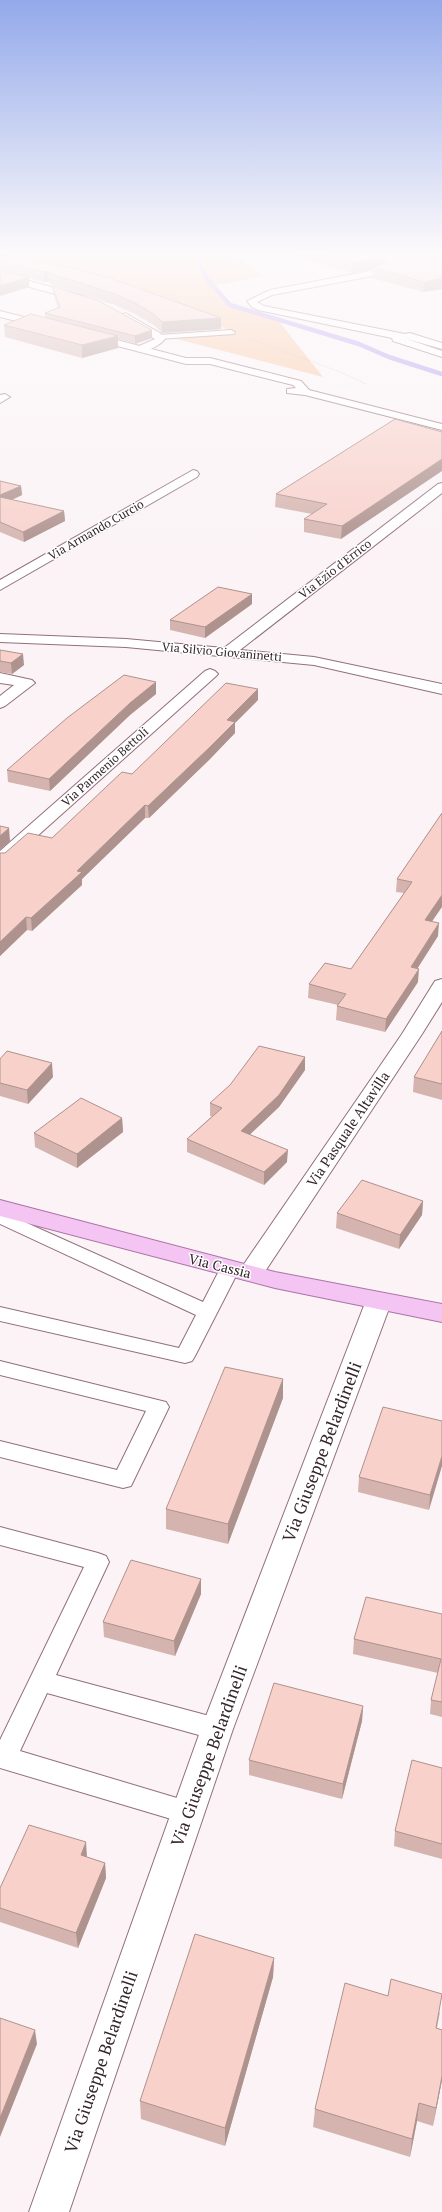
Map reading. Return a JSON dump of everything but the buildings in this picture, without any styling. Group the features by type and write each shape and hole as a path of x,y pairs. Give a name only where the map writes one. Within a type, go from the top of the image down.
{"main road":[{"name":"Via Cassia","path":"0,1208 241,1271 378,1303 442,1314"}],"street":[{"path":"157,355 192,368 216,363 294,382 305,392"},
{"path":"294,382 277,390 305,392 442,427"},
{"name":"Via Armando Curcio","path":"0,586 193,474"},
{"name":"Via Ezio d'Errico","path":"228,652 442,487"},
{"name":"Via Silvio Giovaninetti","path":"0,638 126,643 314,661 442,689"},
{"name":"Via Parmenio Bettoli","path":"0,860 210,674"},
{"path":"0,678 27,683 0,703"},
{"name":"Via Pasquale Altavilla","path":"241,1271 412,1034 442,985"},
{"name":"Via Giuseppe Belardinelli","path":"49,2212 217,1729 378,1303"}],"lane":[{"path":"0,1217 207,1312"},
{"path":"0,1314 185,1356 207,1312 241,1271"},
{"path":"0,1368 160,1407 123,1480 0,1449"},
{"path":"0,1536 98,1562 4,1758 188,1812"},
{"path":"41,1681 217,1729"}],"path":[{"path":"291,355 347,374 366,384"}],"shaded area":[{"path":"239,355 306,355 323,377"}],"waterway":[{"path":"385,355 442,374"}]}
